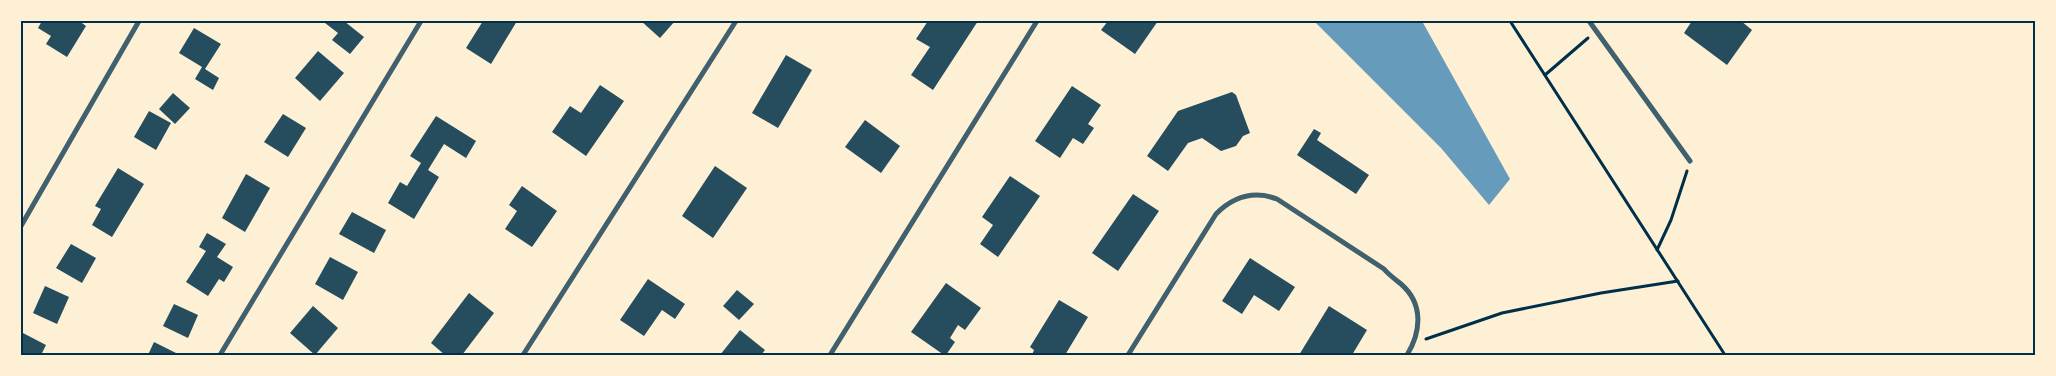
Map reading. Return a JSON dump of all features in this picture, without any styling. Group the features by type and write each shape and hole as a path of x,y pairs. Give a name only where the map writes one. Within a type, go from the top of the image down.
{"street":[{"path":"21,226 139,21"},
{"path":"220,355 422,21"},
{"path":"523,355 736,21"},
{"path":"830,355 1037,21"},
{"path":"1589,21 1690,161"},
{"path":"1128,355 1216,214 1226,204 1240,197 1266,195 1277,199 1384,269 1402,285 1415,304 1420,320 1414,344 1407,355"}],"path":[{"path":"1510,21 1726,355"},
{"path":"1545,75 1596,31"},
{"path":"1657,250 1671,220 1690,161"},
{"path":"1414,344 1502,313 1601,292 1678,281"}],"water":[{"path":"1314,21 1422,21 1510,179 1489,205 1441,148"}],"building":[{"path":"42,21 79,21 86,26 67,57 46,44 51,36 38,28"},
{"path":"327,21 344,21 364,37 350,54 332,40 338,33 325,23"},
{"path":"483,21 517,21 491,64 466,48"},
{"path":"641,21 675,21 660,38"},
{"path":"928,21 978,21 933,90 911,75 930,47 916,39"},
{"path":"1108,21 1158,21 1135,54 1101,30"},
{"path":"1692,21 1741,21 1752,30 1727,65 1684,33"},
{"path":"194,28 221,44 205,69 219,78 213,90 195,79 202,67 179,53"},
{"path":"318,51 344,73 320,101 295,78"},
{"path":"786,55 812,70 778,128 752,113"},
{"path":"600,85 624,101 586,156 552,132 570,106 581,113"},
{"path":"1072,86 1101,105 1088,124 1094,128 1083,144 1073,138 1060,158 1035,141"},
{"path":"1232,92 1236,95 1250,133 1243,136 1236,146 1221,151 1202,138 1188,143 1168,171 1147,156 1178,111"},
{"path":"173,93 190,108 175,124 159,109"},
{"path":"149,111 171,123 156,150 134,137"},
{"path":"283,114 306,128 288,157 264,142"},
{"path":"436,116 476,141 466,158 444,144 428,170 439,177 414,219 388,203 400,182 407,186 421,163 410,156"},
{"path":"865,120 900,146 881,173 845,147"},
{"path":"1314,129 1321,133 1317,140 1369,175 1356,194 1297,155"},
{"path":"715,166 747,188 713,238 682,216"},
{"path":"118,168 144,184 112,237 92,225 101,209 95,206"},
{"path":"246,174 270,188 245,232 222,218"},
{"path":"1010,176 1040,196 998,257 980,244 993,225 982,217"},
{"path":"522,186 557,211 532,247 505,229 517,211 509,205"},
{"path":"1133,194 1159,211 1118,271 1092,253"},
{"path":"352,212 386,230 374,253 339,234"},
{"path":"207,233 226,244 217,257 233,267 224,282 219,279 208,296 186,282 206,251 199,247"},
{"path":"71,244 96,258 82,283 56,268"},
{"path":"330,257 358,272 343,300 315,284"},
{"path":"1250,258 1295,287 1279,311 1254,295 1242,314 1222,301"},
{"path":"648,279 685,304 675,319 662,310 644,336 620,320"},
{"path":"946,283 981,308 965,330 958,325 950,338 955,342 946,355 944,355 911,332"},
{"path":"45,286 69,297 57,324 33,313"},
{"path":"737,290 754,304 739,320 723,306"},
{"path":"469,293 494,313 462,355 445,355 431,343"},
{"path":"1059,300 1088,317 1065,355 1032,355 1034,350 1030,347"},
{"path":"174,304 198,315 188,338 163,326"},
{"path":"313,306 338,328 315,355 290,333"},
{"path":"1329,306 1367,330 1352,355 1299,355"},
{"path":"740,330 765,350 761,355 720,355"},
{"path":"21,332 46,345 41,355 21,355"},
{"path":"154,342 180,355 148,355"}]}
